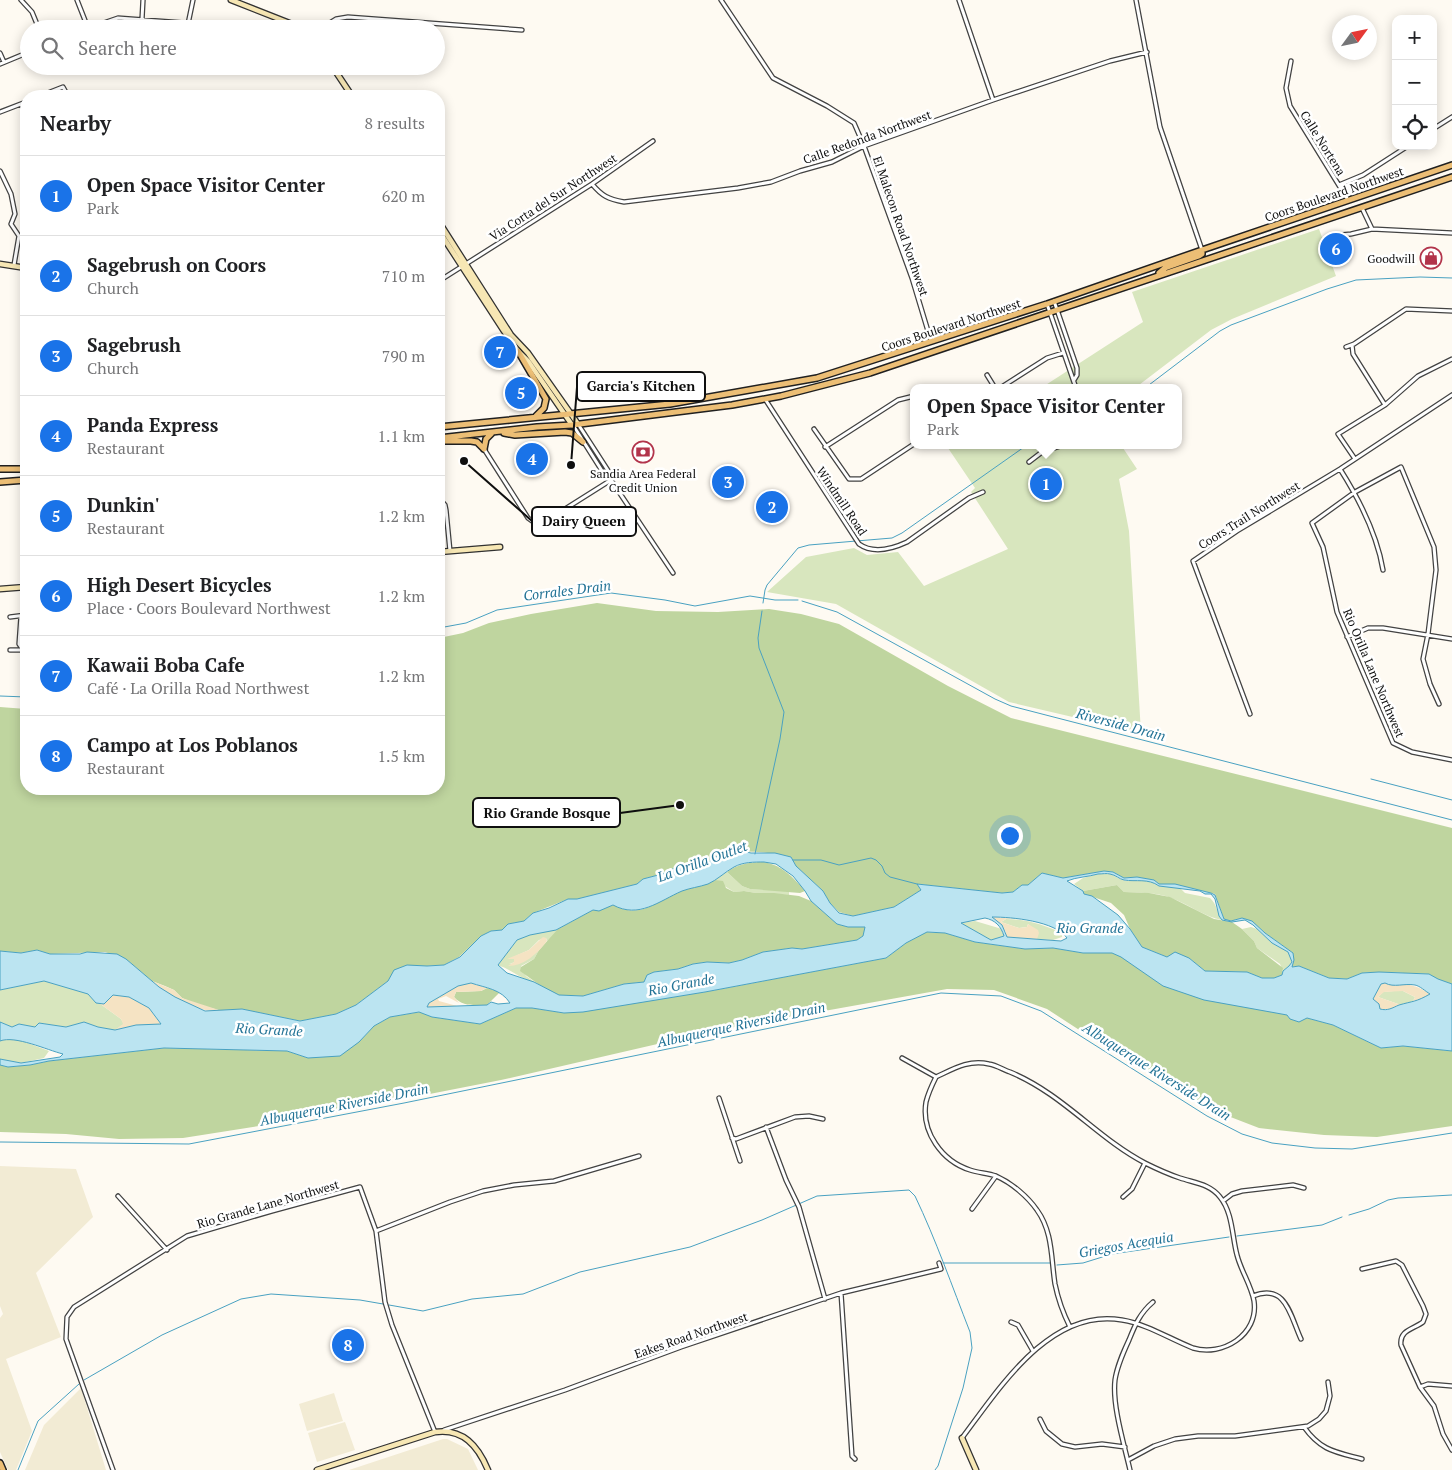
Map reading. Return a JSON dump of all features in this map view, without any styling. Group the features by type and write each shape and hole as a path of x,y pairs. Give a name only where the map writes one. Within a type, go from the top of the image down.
{"main road":[{"name":"Coors Boulevard Northwest","path":"445,426 670,404 818,378 1047,304 1452,165"},
{"name":"Coors Boulevard Northwest","path":"445,439 536,426 575,424 765,400 870,373 1452,177"},
{"path":"1154,277 1164,268 1199,256 1202,254 1202,250"},
{"path":"518,351 546,399 544,408 536,416"},
{"path":"484,449 486,439 495,432 515,436 565,432 572,433 583,442"},
{"path":"445,440 477,442 484,449"},
{"path":"0,469 20,468"},
{"path":"0,482 20,480"},
{"path":"0,1463 3,1470"}],"street":[{"path":"21,0 32,12 35,20"},
{"path":"77,0 84,20"},
{"path":"142,19 143,0"},
{"path":"189,20 193,0"},
{"path":"231,0 282,20"},
{"name":"El Malecon Road Northwest","path":"721,0 773,78 827,106 854,123 912,278 931,341"},
{"path":"959,0 993,100"},
{"path":"1136,0 1160,127 1202,250"},
{"path":"334,20 348,17 388,20"},
{"path":"112,20 118,18 151,20"},
{"path":"445,24 522,30"},
{"name":"Calle Redonda Northwest","path":"592,184 600,194 612,200 624,202 771,182 832,162 864,146 993,100 1110,61 1147,52"},
{"path":"0,53 2,63 20,56"},
{"name":"Calle Nortena","path":"1291,61 1286,88 1290,106 1339,185 1364,175 1402,150"},
{"path":"338,75 348,90"},
{"path":"0,112 20,105"},
{"path":"1437,126 1452,117"},
{"name":"Via Corta del Sur Northwest","path":"445,277 592,184 653,141"},
{"path":"0,171 11,194 15,214 10,224 19,236 14,266"},
{"path":"1339,185 1348,201"},
{"path":"1362,207 1372,229"},
{"path":"1330,236 1352,234 1372,229 1452,233"},
{"path":"445,240 514,339 528,353 673,573"},
{"path":"0,264 20,267"},
{"path":"463,265 518,351 528,361 568,413"},
{"path":"1054,301 1077,368 1077,375 1074,380"},
{"path":"1047,304 1075,384"},
{"path":"1346,347 1406,309 1452,310"},
{"path":"1352,344 1352,354 1386,404"},
{"path":"1006,384 1047,358 1063,353"},
{"path":"1355,459 1338,434 1386,404 1418,376 1452,359"},
{"path":"987,375 993,384"},
{"name":"Coors Trail Northwest","path":"1250,714 1193,561 1237,531 1340,469 1452,395"},
{"path":"825,447 898,400 910,397"},
{"name":"Windmill Road","path":"765,400 859,544 870,550 898,546 914,537 969,498 983,492"},
{"path":"575,424 583,442 604,474 611,480"},
{"path":"814,429 849,479 861,478 910,447"},
{"path":"484,449 528,518 535,523 546,521 611,480"},
{"path":"1029,462 1042,452 1051,449"},
{"path":"1355,492 1401,466 1434,547 1436,570 1423,659 1430,684 1439,704"},
{"path":"1340,469 1355,492 1380,552 1383,570"},
{"name":"Rio Orilla Lane Northwest","path":"1355,492 1312,523 1323,547 1337,612 1393,743 1412,752 1452,760"},
{"path":"445,505 450,552"},
{"path":"445,552 500,547"},
{"path":"0,589 20,588"},
{"path":"10,616 20,616"},
{"path":"1347,637 1368,628 1383,628 1452,639"},
{"path":"20,630 20,645"},
{"path":"10,650 20,650"},
{"path":"902,1058 936,1077"},
{"path":"976,1470 962,1438 1009,1376 1033,1351 1070,1327 1104,1318 1124,1320 1198,1350 1210,1350 1222,1348 1239,1339 1249,1327 1254,1312 1253,1296 1239,1263 1227,1209 1223,1201 1208,1187 1172,1175 1145,1163 1109,1140 1065,1104 1028,1080 989,1064 962,1064 936,1077 927,1100 925,1112 926,1124 930,1135 940,1150 954,1162 970,1170 996,1176 1024,1195 1037,1210 1047,1227 1058,1298 1070,1327"},
{"path":"719,1098 740,1161"},
{"path":"732,1138 736,1139 795,1116 823,1119"},
{"path":"766,1127 786,1180 799,1207 805,1234 823,1286 825,1299"},
{"path":"435,1432 392,1325 386,1302 376,1231 483,1191 514,1185 554,1181 639,1156"},
{"path":"1123,1196 1132,1188 1145,1163"},
{"path":"972,1208 996,1176"},
{"path":"1223,1201 1232,1194 1242,1192 1293,1185 1304,1188"},
{"name":"Rio Grande Lane Northwest","path":"114,1470 66,1339 68,1317 74,1307 187,1236 360,1188 376,1231"},
{"path":"118,1196 167,1250"},
{"path":"1362,1269 1387,1262 1396,1262 1402,1266 1423,1306 1426,1314 1424,1322 1404,1332 1400,1341 1401,1347 1420,1386 1434,1406 1443,1434 1452,1450"},
{"name":"Eakes Road Northwest","path":"444,1430 560,1392 682,1347 841,1293 941,1269 939,1263"},
{"path":"1253,1296 1267,1292 1281,1298 1301,1339"},
{"path":"841,1293 852,1456 855,1459"},
{"path":"1130,1470 1114,1385 1118,1368 1135,1324 1143,1311 1153,1302"},
{"path":"1011,1322 1018,1325 1033,1351"},
{"path":"1128,1460 1154,1446 1175,1439 1198,1436 1235,1436 1304,1427 1316,1422 1326,1411 1330,1396 1328,1382"},
{"path":"1420,1386 1428,1384 1452,1386"},
{"path":"1040,1419 1046,1432 1062,1444 1075,1447 1102,1444 1125,1448"},
{"path":"1304,1427 1315,1441 1326,1449 1362,1459"},
{"path":"317,1470 444,1430 456,1433 474,1445 480,1452 488,1470"}],"shaded area":[{"path":"0,1166 76,1169 93,1217 36,1273 61,1337 6,1359 32,1431 16,1470 8,1470 0,1452 0,1318 3,1314 0,1306"},
{"path":"81,1388 106,1470 25,1470 44,1425"},
{"path":"334,1393 343,1421 307,1431 299,1404"},
{"path":"345,1422 355,1450 317,1462 308,1433"},
{"path":"443,1439 468,1449 478,1470 349,1470"}],"green space":[{"path":"1319,229 1336,276 1232,319 1211,330 1140,384 1047,384 1143,322 1132,292"},
{"path":"949,449 1124,449 1137,469 1119,479 1129,531 1141,733 1009,702 836,604 767,592 806,557 854,548 867,555 898,552 924,586 1008,549 971,492 975,488"},
{"path":"597,603 656,611 718,612 769,609 801,614 839,624 948,686 1011,718 1452,828 1452,984 1429,974 1362,973 1347,979 1329,978 1299,966 1292,967 1293,953 1252,921 1242,918 1231,921 1224,919 1215,894 1174,884 1159,884 1153,880 1137,877 1124,878 1113,872 1104,871 1063,878 1042,873 1028,885 1022,885 1013,892 1002,893 917,884 921,890 894,907 853,916 839,912 830,903 823,891 796,866 791,857 753,852 724,854 715,857 707,864 679,866 662,874 643,879 637,884 577,899 568,899 533,913 524,921 508,924 502,930 491,931 481,936 459,957 444,965 427,966 388,981 356,1005 336,1014 300,1021 242,1009 222,1011 196,1004 182,998 174,990 152,981 126,959 105,952 50,954 37,950 21,953 0,951 0,707 20,709 20,795 445,795 445,637 463,633 489,623"},
{"path":"764,862 777,866 787,872 805,891 800,893 750,889 742,886 727,872 744,864"},
{"path":"727,872 742,886 750,889 789,891 789,895 744,891 734,892 715,880"},
{"path":"1098,874 1111,874 1126,881 1145,880 1159,886 1180,888 1185,893 1210,898 1222,920 1166,896 1124,892 1117,885 1083,891 1074,884 1083,878"},
{"path":"715,880 723,881 726,888 734,892 744,891 799,896 811,901 837,924 848,927 866,927 863,936 857,940 802,949 792,948 763,952 729,963 707,962 678,969 654,972 647,975 644,982 624,984 583,996 559,995 548,991 520,971 521,967 534,959 539,950 558,929 593,910 614,905 633,911 642,909 684,890"},
{"path":"1117,885 1124,892 1149,893 1170,897 1214,919 1232,922 1254,941 1257,948 1283,968 1282,975 1274,978 1262,978 1247,972 1205,971 1189,958 1167,957 1142,947 1130,929 1124,915 1111,903 1084,894 1083,891"},
{"path":"1006,919 1028,921 1042,925 1062,933 1062,937 1053,940 1037,939 1034,931 1028,924 1027,927 1019,928 1001,922"},
{"path":"975,921 1002,929 1004,936 991,940 961,923"},
{"path":"1251,927 1257,929 1272,943 1288,952 1292,962 1289,966 1283,971 1280,964 1257,948 1254,941 1242,929"},
{"path":"558,929 557,933 547,941 546,938 539,940 529,950 509,959 514,959 515,962 509,964 522,962 539,950 534,959 521,966 526,976 548,991 498,965 517,940"},
{"path":"926,932 945,933 975,942 1025,949 1053,948 1083,953 1112,953 1287,1015 1290,1019 1307,1018 1333,1025 1381,1048 1403,1046 1452,1051 1452,1126 1377,1137 1324,1135 1259,1128 1215,1111 1163,1078 1107,1048 1047,1009 994,990 947,989 718,1030 501,1080 399,1100 290,1121 183,1138 119,1139 66,1134 0,1132 0,1065 8,1067 30,1065 49,1061 164,1048 287,1051 308,1058 359,1042 374,1026 390,1017 420,1012 432,1017 480,1024 516,1008 532,1008 564,1013 705,992 886,958 906,943"},
{"path":"44,981 88,994 96,1003 99,1003 121,1019 124,1024 115,1030 84,1022 66,1027 39,1023 35,1027 19,1024 12,1027 0,1022 0,990"},
{"path":"487,988 500,992 487,1005 465,1004 454,997 456,992 481,991"},
{"path":"1403,991 1415,997 1412,1003 1401,1005 1378,997 1383,992"},
{"path":"17,1039 49,1051 44,1058 21,1063 0,1059 0,1041"}],"sand":[{"path":"991,917 1018,919 1006,919 1001,922 1019,928 1027,927 1028,924 1038,930 1037,939 1006,937 1006,932"},
{"path":"543,937 547,941 534,955 525,962 508,966 514,962 514,959 507,959 529,950"},
{"path":"152,981 174,990 182,998 222,1011 203,1009 184,1003"},
{"path":"1385,982 1413,986 1430,994 1412,1003 1415,997 1403,991 1384,992 1378,997 1401,1005 1393,1009 1379,1009 1373,999 1381,984"},
{"path":"471,983 487,988 481,991 456,992 454,997 459,1003 446,996 438,999 439,1001 457,1006 427,1008 429,1003 458,985"},
{"path":"113,995 129,997 149,1008 161,1025 136,1025 115,1030 123,1024 121,1019 99,1003 104,1004"}],"water":[{"name":"Rio Grande","path":"742,851 775,853 791,857 796,866 823,891 839,913 853,916 894,907 921,890 917,884 1002,893 1013,892 1022,885 1028,885 1042,873 1063,878 1104,871 1113,872 1124,878 1137,877 1154,880 1159,884 1175,884 1211,893 1215,895 1224,919 1231,921 1242,918 1252,921 1293,953 1292,967 1299,966 1329,978 1347,979 1362,973 1429,974 1452,984 1452,1051 1403,1046 1381,1048 1333,1025 1307,1018 1299,1022 1290,1019 1287,1015 1204,1000 1163,986 1121,957 1112,953 1083,953 1053,948 1025,949 975,942 945,933 927,932 906,943 886,958 705,992 583,1012 564,1013 532,1008 516,1008 480,1024 432,1017 419,1012 390,1017 374,1026 359,1042 340,1056 308,1058 287,1051 164,1048 49,1061 30,1065 8,1067 0,1065 0,1059 21,1063 60,1057 63,1054 22,1041 0,1041 0,1022 12,1027 19,1024 35,1027 39,1023 66,1027 84,1022 115,1030 136,1025 161,1024 149,1008 129,997 113,995 104,1004 96,1003 88,994 44,981 0,990 0,951 21,953 37,950 50,954 80,954 87,952 117,954 126,959 159,987 205,1011 242,1009 300,1021 336,1014 356,1005 388,981 394,970 407,965 444,965 460,957 481,936 491,931 502,930 508,924 524,921 533,913 568,899 577,899 637,884 643,879 662,874 679,866 707,864 714,857","holes":["756,862 776,864 793,876 811,901 837,924 848,927 865,927 863,936 857,940 802,949 792,948 763,952 729,963 707,962 678,969 654,972 647,975 644,982 624,984 583,996 559,995 534,982 507,973 498,965 517,940 530,935 556,930 593,910 599,911 613,905 622,909 632,910 649,907 682,891 708,884 737,865","1098,874 1109,874 1124,880 1146,881 1159,886 1211,894 1215,899 1219,916 1222,920 1232,922 1245,920 1272,943 1288,952 1292,962 1283,971 1282,975 1274,978 1262,978 1247,972 1205,971 1189,958 1175,952 1167,957 1142,947 1118,915 1067,881","992,917 1021,919 1043,924 1061,932 1067,938 1061,941 1007,937 1002,925","985,918 992,920 999,926 1004,936 991,940 961,923","471,983 498,992 510,1003 498,1004 491,1002 487,1005 427,1007 429,1003 458,986","1385,983 1392,985 1415,985 1430,994 1418,1000 1385,1010 1380,1009 1379,1004 1373,999 1381,984"]}],"waterway":[{"path":"1150,384 1220,331 1231,325 1327,289 1356,280 1420,277 1452,278"},
{"path":"763,603 767,585 798,548 809,545 892,538 902,533 1021,449"},
{"name":"Corrales Drain","path":"445,627 466,623 497,610 611,593 695,606 750,596 775,600 798,600"},
{"name":"Riverside Drain","path":"802,601 837,612 1011,706 1452,820"},
{"name":"La Orilla Outlet","path":"755,854 784,712 759,648 758,638 762,611"},
{"name":"Corrales Drain","path":"0,696 20,697"},
{"path":"1371,779 1452,800"},
{"path":"793,860 821,860 839,865 871,858 876,860 890,877 917,884"},
{"name":"Albuquerque Riverside Drain","path":"0,1142 189,1144 404,1103 941,993 1001,996 1041,1011 1207,1116 1242,1134 1272,1143 1315,1148 1352,1149 1452,1133"},
{"path":"389,1305 423,1311 472,1299 523,1294 580,1272 690,1247 762,1220 817,1196 909,1190 915,1196 937,1246 970,1332 972,1348 963,1388 938,1466 935,1470"},
{"name":"Griegos Acequia","path":"1349,1215 1398,1198 1452,1195"},
{"name":"Griegos Acequia","path":"1237,1236 1322,1225 1342,1217"},
{"name":"Griegos Acequia","path":"1057,1265 1083,1263 1112,1254 1229,1237"},
{"name":"Griegos Acequia","path":"943,1263 1050,1263"},
{"path":"84,1380 162,1335 241,1299 271,1294 360,1300 383,1304"},
{"path":"18,1470 38,1421 79,1384"}],"place":[{"name":"High Desert Bicycles","path":"1336,249"},
{"name":"Goodwill","path":"1431,258"},
{"name":"Kawaii Boba Cafe","path":"500,352"},
{"name":"Dunkin'","path":"521,393"},
{"name":"Sandia Area Federal Credit Union","path":"643,452"},
{"name":"Panda Express","path":"532,459"},
{"name":"Dairy Queen","path":"464,461"},
{"name":"Garcia's Kitchen","path":"571,465"},
{"name":"Sagebrush","path":"728,482"},
{"name":"Open Space Visitor Center","path":"1046,484"},
{"name":"Sagebrush on Coors","path":"772,507"},
{"name":"Rio Grande Bosque","path":"680,805"},
{"name":"Campo at Los Poblanos","path":"348,1345"}]}
